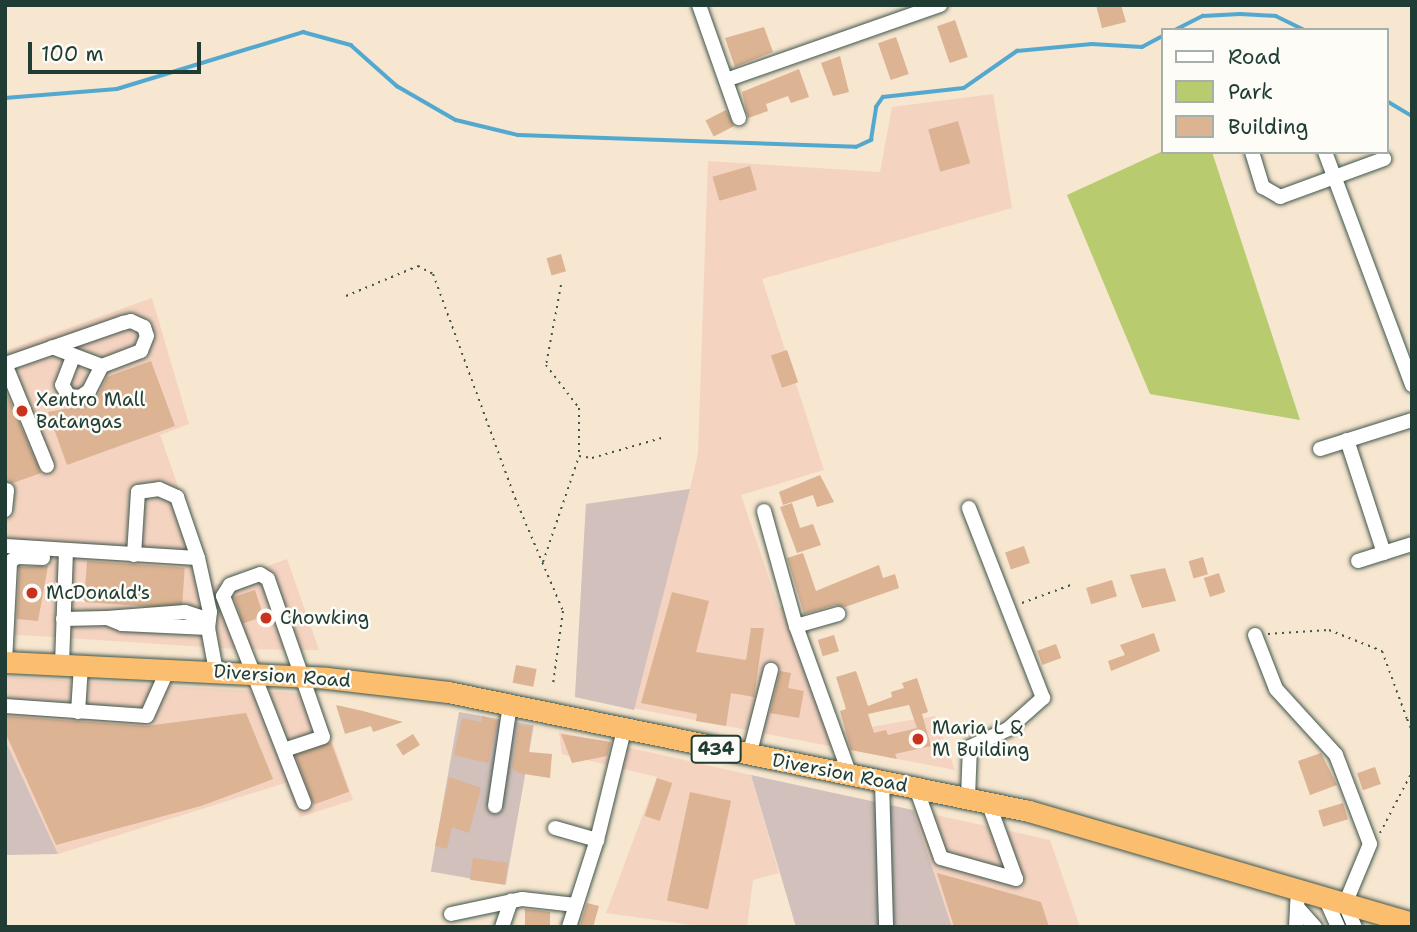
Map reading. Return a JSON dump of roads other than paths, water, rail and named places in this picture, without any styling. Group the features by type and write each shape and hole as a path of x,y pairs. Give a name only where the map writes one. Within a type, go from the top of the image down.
{"highway":[{"name":"Diversion Road","path":"5,662 216,671 387,683 510,704 748,756 978,800 1298,899 1336,902 1412,923"}],"street":[{"path":"699,5 739,118"},
{"path":"726,80 940,5"},
{"path":"1253,154 1270,194 1280,197 1384,159"},
{"path":"1326,154 1412,385"},
{"path":"47,466 7,363 52,347 131,321 144,327 147,336 141,351 102,366 52,347"},
{"path":"74,357 62,385 69,396 80,397 89,391 102,366"},
{"path":"1320,449 1412,420"},
{"path":"1347,440 1384,553"},
{"path":"134,555 138,492 159,489 177,497 198,558 210,612 208,628 216,671"},
{"path":"5,510 7,490"},
{"path":"916,788 941,858 1016,879 978,800 971,747 1008,729 1043,698 1011,607 969,508"},
{"path":"764,511 796,626 850,775"},
{"path":"1358,561 1412,544"},
{"path":"5,546 66,555"},
{"path":"66,555 63,619 78,712"},
{"path":"5,662 10,562 17,557 134,555 198,558"},
{"path":"284,750 323,737 268,579 260,573 230,585 223,596 257,675 284,750 304,803"},
{"path":"63,619 186,612 200,617 208,628"},
{"path":"796,626 838,614"},
{"path":"1255,635 1276,689 1336,755 1370,844 1336,902 1338,927"},
{"path":"5,706 147,716 168,669"},
{"path":"748,756 771,670"},
{"path":"495,806 510,704"},
{"path":"569,927 597,840 624,730"},
{"path":"882,781 886,927"},
{"path":"555,828 597,840"},
{"path":"451,914 534,899 576,905"},
{"path":"1296,927 1298,899"},
{"path":"1298,899 1315,927"},
{"path":"502,927 512,901"},
{"path":"1336,902 1355,927"}],"waterway":[{"path":"1179,28 1203,16 1240,14 1276,16 1301,28"},
{"path":"5,98 117,89 303,32 351,45 397,86 456,120 518,135 856,147 871,140 876,107 883,97 964,88 1017,51 1092,44 1142,47 1162,37"},
{"path":"1389,102 1412,116"}],"place":[{"name":"Xentro Mall Batangas","path":"22,411"},
{"name":"McDonald's","path":"32,593"},
{"name":"Chowking","path":"266,618"},
{"name":"Maria L & M Building","path":"918,739"}]}
